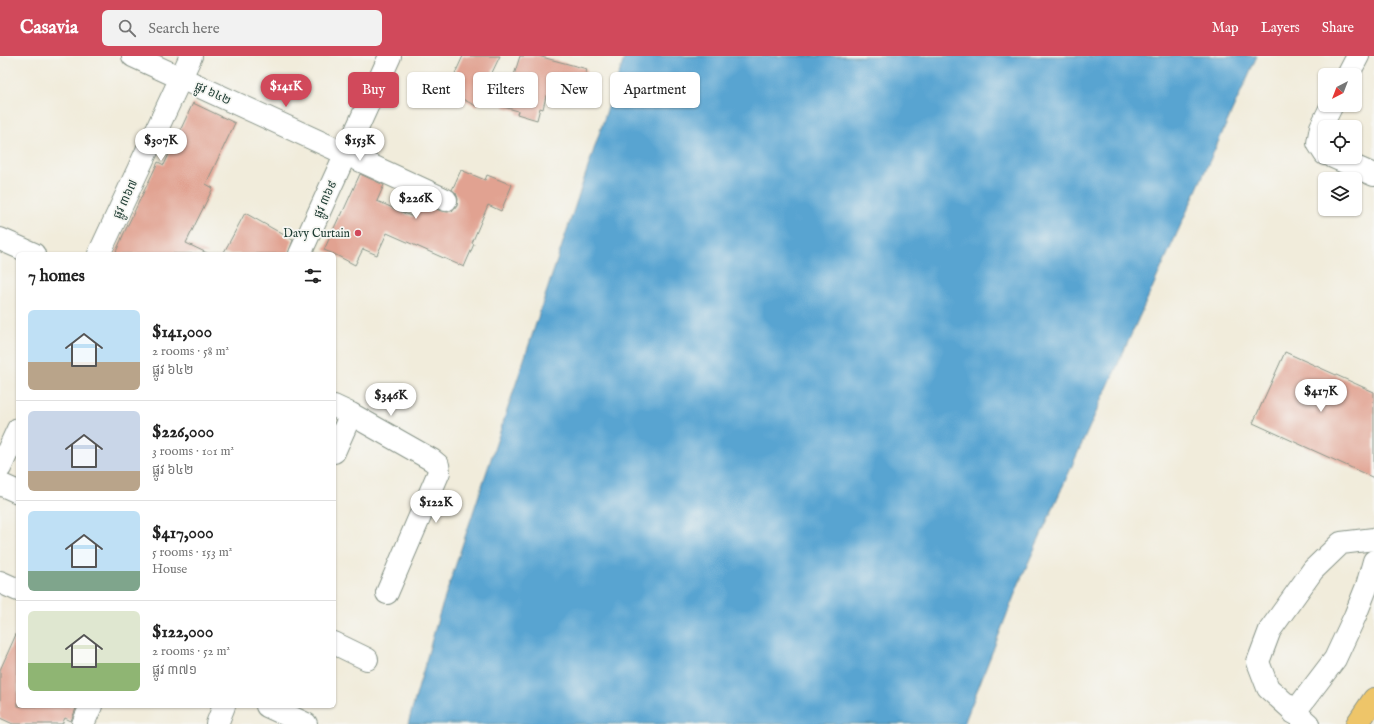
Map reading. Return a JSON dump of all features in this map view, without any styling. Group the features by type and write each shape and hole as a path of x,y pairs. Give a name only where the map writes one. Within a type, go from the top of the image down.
{"main road":[{"path":"1357,724 1374,699"}],"street":[{"name":"ផ្លូវ ៦៤២","path":"133,56 446,200"},
{"name":"ផ្លូវ ៣៦៧","path":"100,252 191,56"},
{"name":"ផ្លូវ ៣៦៩","path":"301,252 390,56"},
{"path":"1352,68 1358,56"},
{"path":"1349,164 1374,175"},
{"path":"0,239 29,252"},
{"path":"336,443 343,410 432,460 438,465 440,472 387,593"},
{"path":"0,468 16,433"},
{"path":"0,484 16,491"},
{"path":"1374,540 1341,543 1313,570 1270,630 1258,662 1268,688 1301,719 1335,659 1355,616 1367,586 1374,561"},
{"path":"0,582 16,589"},
{"path":"336,644 367,659"},
{"path":"83,724 90,708"},
{"path":"217,724 223,708"},
{"path":"271,708 306,724"}],"water":[{"path":"625,56 1257,56 1020,581 964,724 408,724 439,615 610,101 610,108 700,108 700,72 620,72"}],"building":[{"path":"463,56 500,56 492,72 473,72 473,104 465,100 465,72 456,72"},
{"path":"520,56 538,56 587,69 586,72 546,72 546,96 543,109 540,108 537,120 517,114 518,111 508,108 538,108 538,72 515,72"},
{"path":"193,103 235,123 206,184 213,188 186,243 205,252 116,252 158,162 164,165"},
{"path":"461,170 485,180 487,175 512,185 501,211 488,205 472,243 474,244 464,267 387,233 377,255 363,249 355,265 336,255 336,252 324,250 360,174 384,185 377,201 413,217 420,202 441,211 448,212 454,210 457,206 458,199 456,193 452,190"},
{"path":"245,213 293,240 289,252 224,252"},
{"path":"1285,352 1374,392 1374,478 1253,423"},
{"path":"16,634 16,708 76,708 71,721 65,718 62,724 13,724 0,718 0,670"}],"place":[{"name":"Davy Curtain","path":"358,233"}]}
